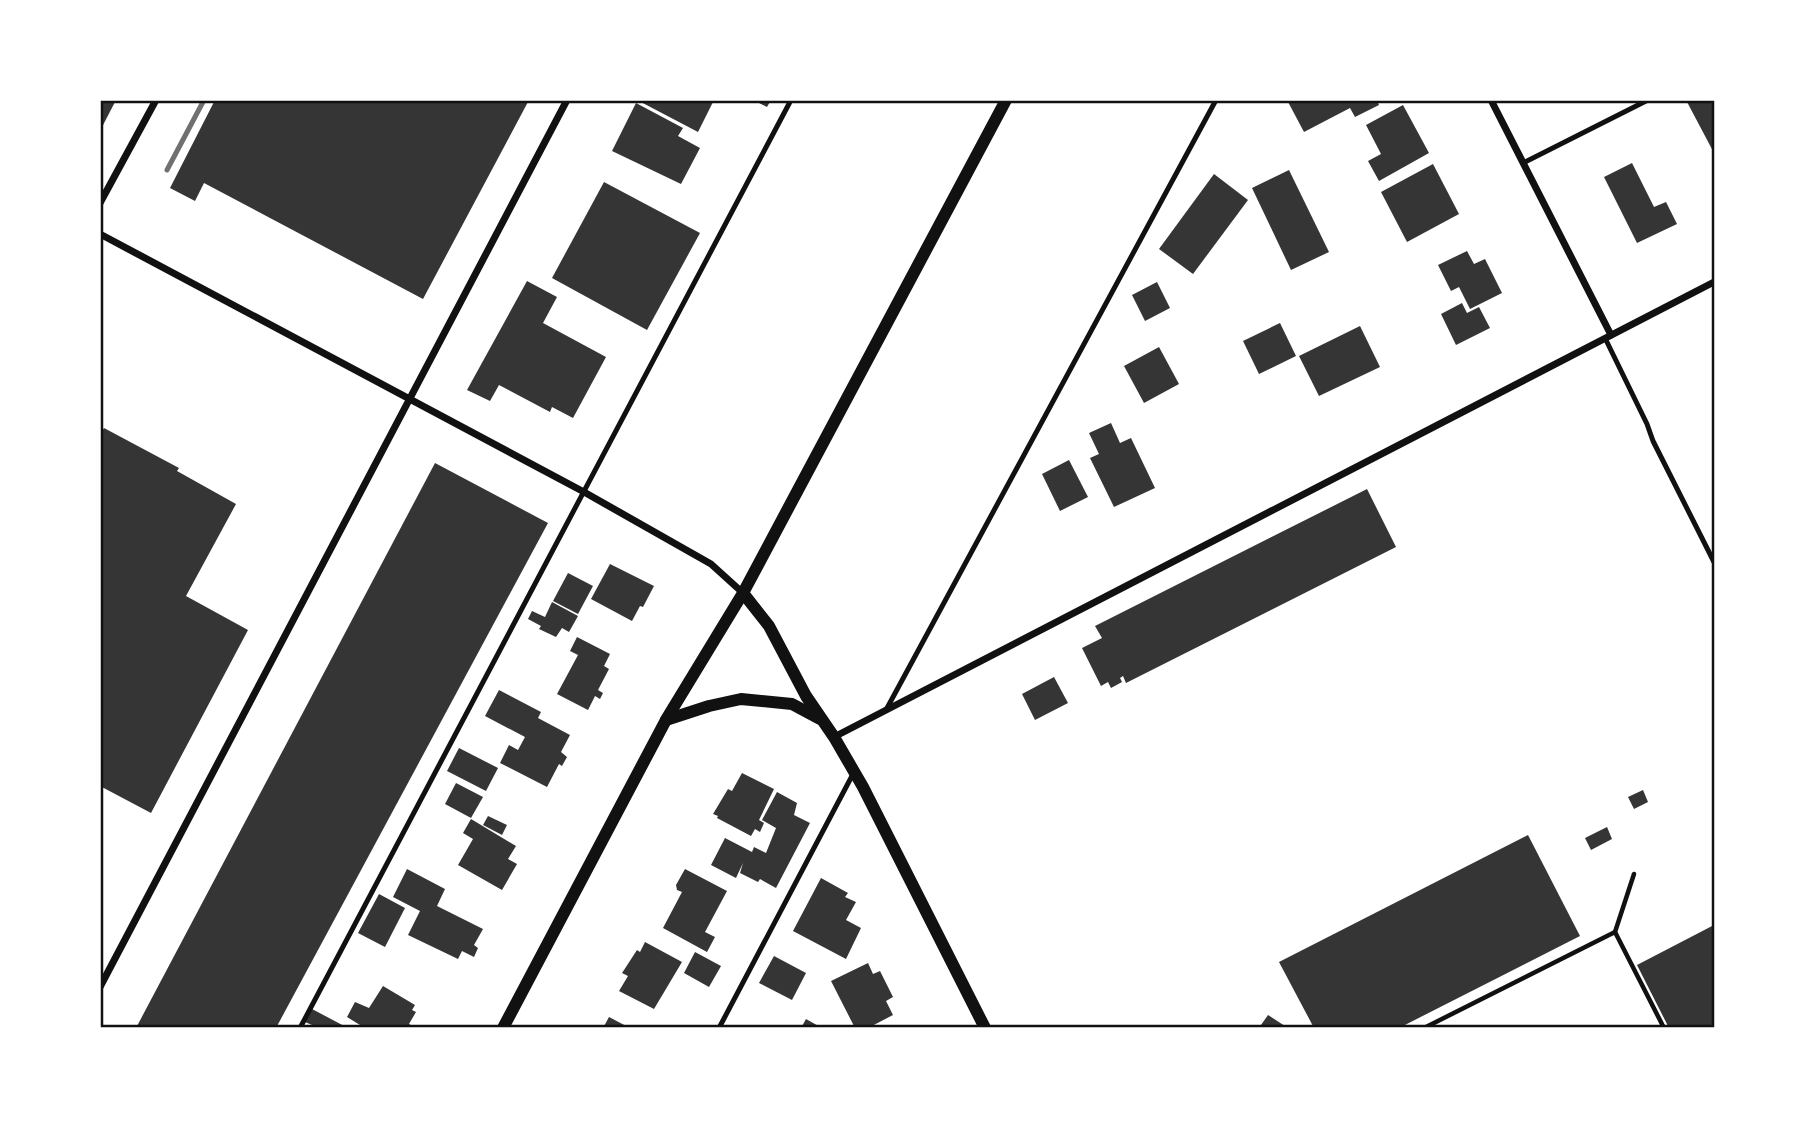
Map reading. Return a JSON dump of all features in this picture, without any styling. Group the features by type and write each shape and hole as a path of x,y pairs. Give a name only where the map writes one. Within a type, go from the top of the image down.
{"street":[{"path":"100,203 156,100"},
{"path":"100,987 567,100"},
{"path":"503,1028 666,720 743,593 1006,100"},
{"path":"1491,100 1608,337"},
{"path":"100,234 584,492 711,564 743,593 769,626 820,720 834,737 854,771 985,1028"},
{"path":"834,737 1714,282"},
{"path":"666,720 741,699 792,704 820,720"}],"lane":[{"path":"300,1028 791,100"},
{"path":"886,710 1216,100"},
{"path":"1523,163 1648,100"},
{"path":"1608,337 1653,441 1714,562"},
{"path":"719,1028 854,771"}],"path":[{"path":"1424,1028 1615,932 1634,874"},
{"path":"1615,932 1664,1028"}],"building":[{"path":"100,100 116,100 100,131"},
{"path":"215,100 529,100 423,299 204,183 195,201 170,188"},
{"path":"637,100 714,100 698,132"},
{"path":"753,100 771,100 767,107"},
{"path":"1287,100 1377,100 1379,105 1355,117 1350,108 1304,132"},
{"path":"1686,100 1714,100 1714,153"},
{"path":"636,103 683,128 678,136 700,148 681,184 612,151"},
{"path":"1403,105 1429,153 1379,181 1368,161 1381,154 1366,125"},
{"path":"1632,163 1654,207 1666,202 1677,224 1637,243 1604,177"},
{"path":"1433,164 1459,214 1407,242 1381,192"},
{"path":"1289,170 1329,252 1291,270 1252,188"},
{"path":"1214,174 1248,200 1193,274 1159,249"},
{"path":"604,182 700,233 647,330 552,278"},
{"path":"1467,251 1474,264 1485,259 1502,293 1470,309 1459,287 1451,291 1438,265"},
{"path":"527,281 557,297 543,323 606,357 573,418 552,407 550,412 499,385 490,401 467,390"},
{"path":"1157,282 1170,308 1145,321 1132,295"},
{"path":"1462,303 1467,313 1479,307 1490,328 1456,345 1441,314"},
{"path":"1280,323 1296,356 1259,374 1243,341"},
{"path":"1360,326 1380,367 1319,396 1299,356"},
{"path":"1159,347 1179,384 1144,403 1124,366"},
{"path":"1111,423 1120,443 1131,438 1155,488 1114,507 1090,458 1099,454 1089,433"},
{"path":"104,428 179,468 177,471 236,504 186,596 248,630 151,813 100,786 100,435"},
{"path":"1069,460 1088,497 1060,511 1042,474"},
{"path":"435,463 548,523 276,1028 136,1028"},
{"path":"1367,489 1396,547 1126,683 1123,676 1120,678 1122,682 1111,688 1108,682 1101,686 1082,648 1102,638 1095,626"},
{"path":"610,564 654,586 632,621 591,599"},
{"path":"568,573 593,586 578,614 553,601"},
{"path":"552,602 578,616 569,632 562,628 556,637 539,629 541,626 528,619 532,611 545,617"},
{"path":"577,637 610,654 604,666 609,669 598,690 603,693 600,699 595,696 588,710 557,694 578,655 570,651"},
{"path":"1054,677 1068,703 1035,720 1022,694"},
{"path":"499,690 541,712 538,718 570,735 561,752 567,757 562,766 559,764 547,787 500,763 509,745 518,750 525,737 485,716"},
{"path":"459,748 498,768 486,791 447,771"},
{"path":"742,773 774,789 759,820 764,823 760,832 755,829 751,836 713,814 728,789 732,791"},
{"path":"456,783 483,797 471,818 445,804"},
{"path":"1643,790 1648,802 1634,809 1628,797"},
{"path":"777,792 797,803 794,815 810,823 776,888 760,879 758,882 740,873 743,863 736,878 711,865 725,838 752,852 754,847 766,853 776,828 762,820"},
{"path":"488,816 507,825 502,835 483,825"},
{"path":"471,819 516,846 508,859 517,864 502,890 458,865 473,839 463,833"},
{"path":"1607,827 1612,839 1591,850 1585,838"},
{"path":"1528,835 1580,936 1399,1028 1314,1028 1279,962"},
{"path":"407,869 445,889 437,906 483,929 474,945 478,948 474,957 462,951 458,959 408,935 420,911 393,897"},
{"path":"685,869 727,891 705,932 715,937 707,952 663,928 682,892 677,890 676,885"},
{"path":"821,878 848,893 845,897 856,902 846,920 861,928 846,959 793,931"},
{"path":"379,894 405,908 385,947 358,933"},
{"path":"1714,925 1714,1028 1669,1028 1637,965"},
{"path":"645,942 682,962 654,1009 619,991 628,976 622,973"},
{"path":"695,952 721,966 709,987 684,973"},
{"path":"774,956 806,973 792,1000 759,983"},
{"path":"868,963 873,974 880,971 893,997 886,1001 893,1015 868,1028 855,1028 831,981"},
{"path":"383,986 415,1005 412,1010 416,1012 409,1024 416,1028 359,1028 360,1025 347,1017 355,1002 369,1008"},
{"path":"312,1009 348,1028 311,1028 312,1025 305,1022"},
{"path":"1268,1015 1288,1028 1266,1028 1261,1025"},
{"path":"609,1017 630,1028 603,1028"},
{"path":"806,1019 822,1028 801,1028"}],"railway":[{"path":"167,170 204,100"}]}
